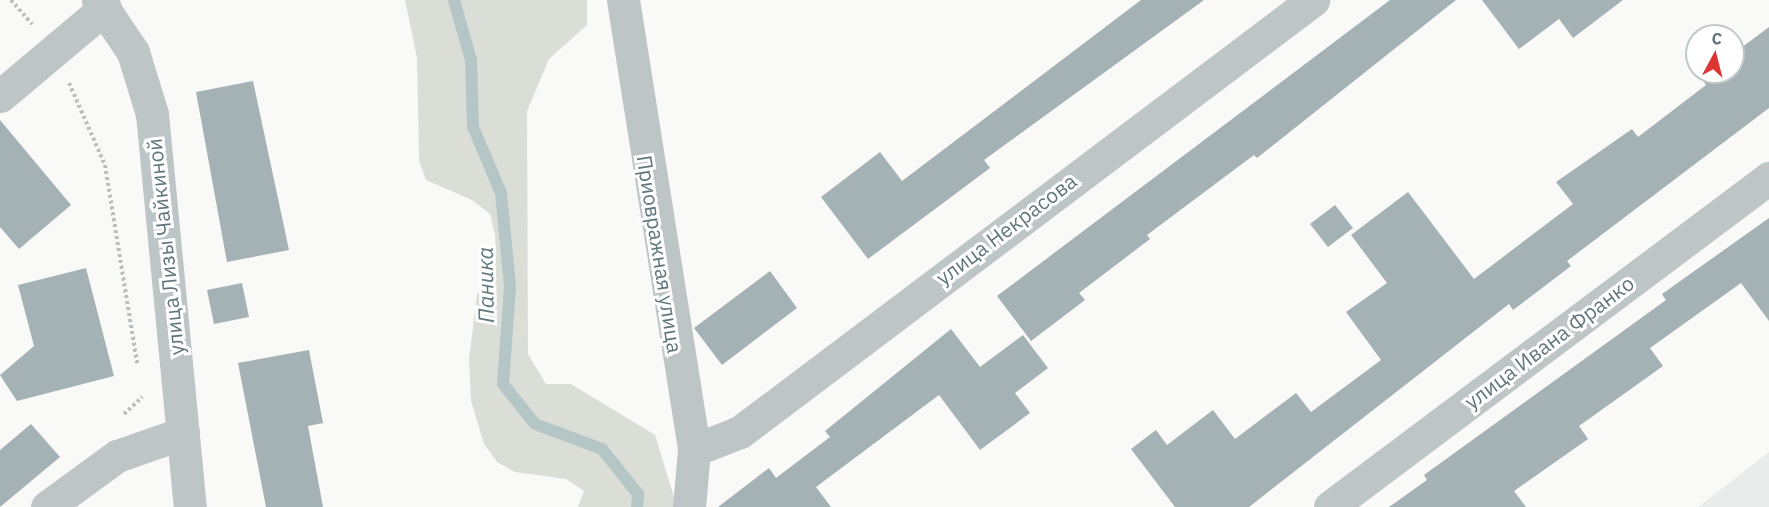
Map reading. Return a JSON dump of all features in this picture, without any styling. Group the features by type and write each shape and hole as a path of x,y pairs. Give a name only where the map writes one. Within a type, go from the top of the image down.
{"street":[{"name":"Приовражная улица","path":"623,0 694,450 689,507"},
{"name":"улица Некрасова","path":"694,450 740,432 1313,0"},
{"path":"0,96 55,51 102,4"},
{"name":"улица Лизы Чайкиной","path":"102,4 133,52 152,114 190,507"},
{"name":"улица Ивана Франко","path":"1329,507 1769,178"},
{"path":"47,507 117,456 183,433"}],"path":[{"path":"11,0 55,51 105,165 139,376"},
{"path":"116,421 142,399 140,387"}],"shaded area":[{"path":"405,0 587,0 587,25 549,59 527,111 528,354 546,384 571,384 655,435 677,507 578,507 584,491 566,479 515,472 497,462 484,444 471,401 469,359 477,295 496,257 495,235 490,214 472,200 426,180 419,160 417,58"},
{"path":"1769,452 1769,507 1698,507"}],"building":[{"path":"1141,0 1204,0 984,160 990,168 868,259 821,197 880,152 902,181"},
{"path":"1390,0 1456,0 1257,158 1254,155 1147,235 1150,239 1079,293 1085,300 1031,341 997,296"},
{"path":"1482,0 1623,0 1573,38 1559,19 1519,49"},
{"path":"1769,27 1769,108 1567,261 1571,266 1513,310 1509,304 1249,507 1175,507 1131,449 1156,430 1167,445 1213,410 1235,439 1296,393 1311,412 1381,360 1346,312 1387,283 1351,235 1408,192 1474,279 1573,204 1556,182 1632,129 1638,137 1705,84 1745,84 1745,45"},
{"path":"253,81 289,250 227,262 196,92"},
{"path":"0,120 71,205 19,249 0,227"},
{"path":"1335,205 1353,228 1328,247 1310,224"},
{"path":"1769,218 1769,321 1741,283 1650,348 1663,366 1579,426 1588,439 1514,491 1526,507 1389,507 1427,480 1424,475 1666,300 1662,294"},
{"path":"86,268 114,376 17,401 0,375 34,346 18,285"},
{"path":"770,271 797,308 722,365 694,328"},
{"path":"242,283 249,317 214,324 207,290"},
{"path":"951,329 980,367 1023,335 1048,368 1015,393 1030,413 980,450 939,395 816,487 831,507 718,507 769,468 776,478 830,437 825,431"},
{"path":"309,350 323,423 308,426 323,507 266,507 238,363"},
{"path":"31,424 60,457 0,507 0,450"}],"waterway":[{"name":"Паника","path":"454,0 471,60 473,127 501,193 510,287 503,384 535,424 602,449 638,494 637,507"}]}
